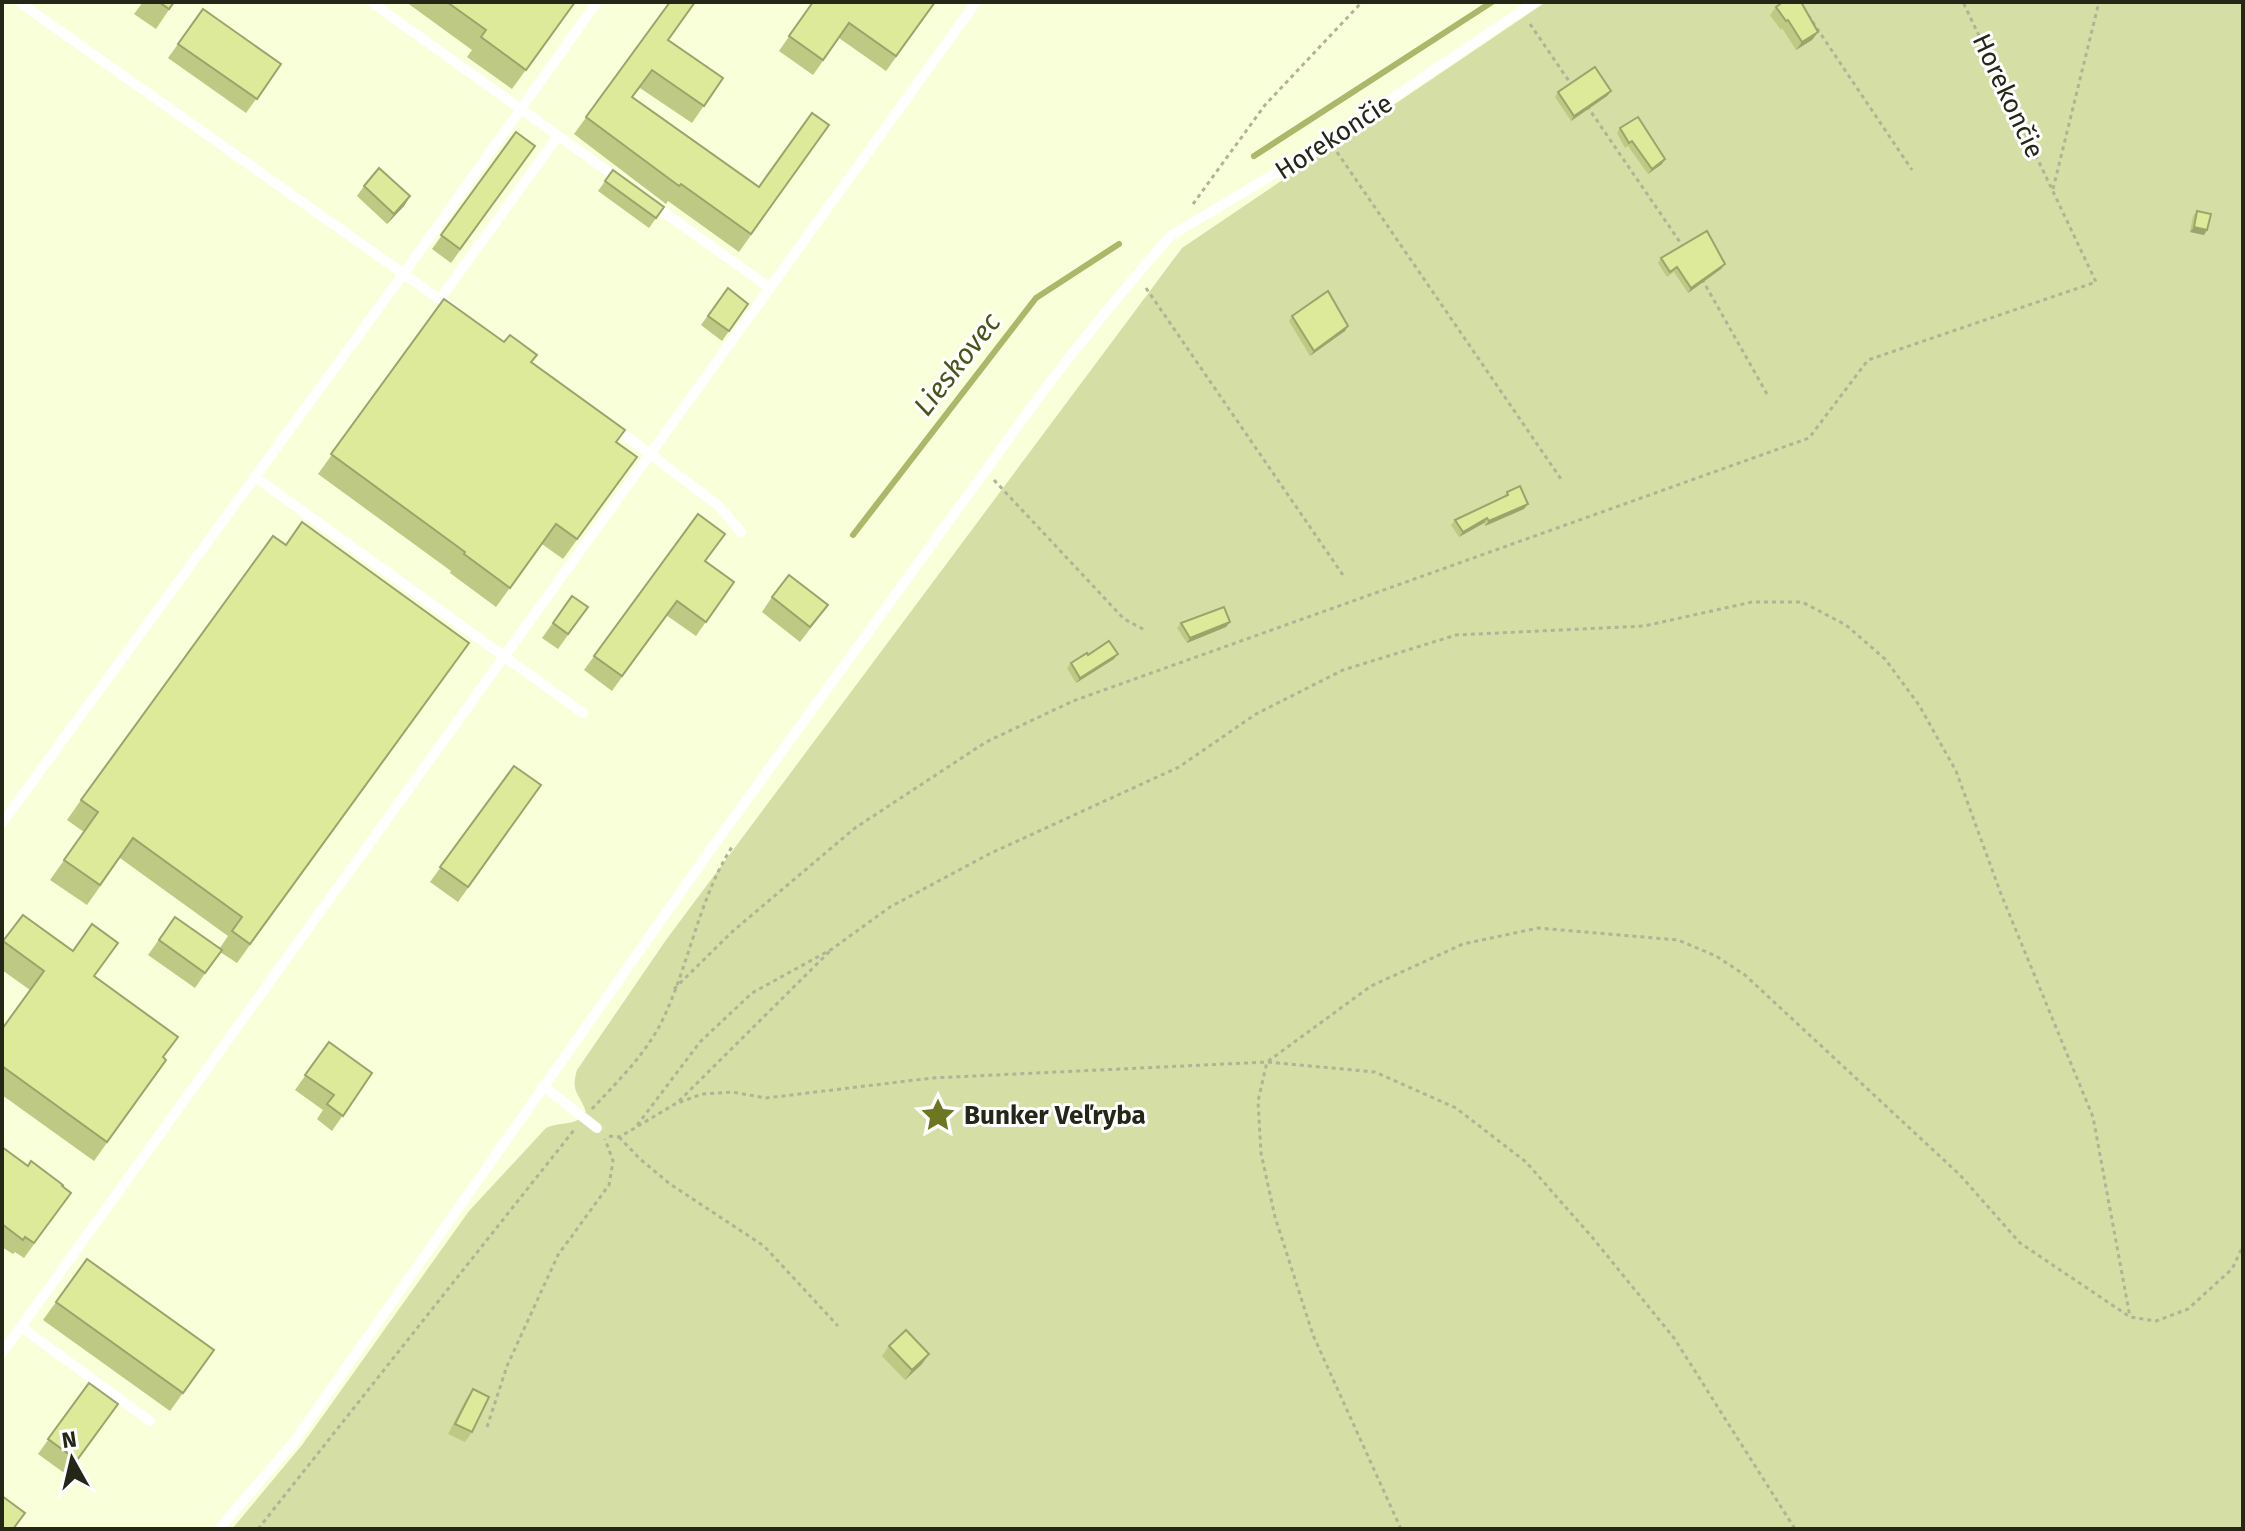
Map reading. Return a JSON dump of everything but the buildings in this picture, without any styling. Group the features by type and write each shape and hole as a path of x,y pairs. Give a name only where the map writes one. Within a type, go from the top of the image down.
{"lane":[{"path":"19,2 465,317"},
{"path":"371,2 632,190"},
{"path":"2,823 404,273 597,2"},
{"path":"2,1353 976,2"},
{"name":"Horekončie","path":"219,1529 293,1443 711,849 1067,358 1170,236 1329,141 1535,2"},
{"path":"440,299 558,136"},
{"path":"645,199 770,288"},
{"path":"600,417 719,506 741,532"},
{"path":"255,477 583,713"},
{"path":"543,1086 597,1128"},
{"path":"21,1327 150,1421"}],"path":[{"path":"1188,211 1265,105 1362,2"},
{"name":"Horekončie","path":"674,989 733,931 855,828 986,742 1073,701 1809,438 1868,360 2096,282 1963,2"},
{"name":"Horekončie","path":"2053,191 2099,2"},
{"path":"1808,15 1912,170"},
{"path":"1530,23 1574,87"},
{"path":"1582,100 1687,252"},
{"name":"Horekončie","path":"1335,149 1563,482"},
{"path":"1702,278 1767,394"},
{"path":"1151,296 1345,578"},
{"path":"985,472 1124,619 1145,630"},
{"path":"635,1128 700,1042 752,993 832,949 890,907 989,854 1179,767 1256,714 1343,670 1456,635 1644,626 1752,602 1802,602 1846,625 1885,659 1919,705 1956,771 2001,894 2093,1117 2130,1317"},
{"path":"590,1111 649,1043 662,1021 716,879 737,839"},
{"path":"1401,1529 1313,1335 1275,1217 1261,1153 1258,1101 1267,1062 1371,986 1463,944 1538,928 1678,940 1716,956 1745,975 1960,1175 2020,1243 2130,1317 2156,1321 2188,1309 2232,1269 2243,1246"},
{"path":"675,1104 832,949"},
{"path":"487,1427 507,1366 558,1255 609,1185 613,1161 604,1136 619,1137 675,1104 702,1094 732,1092 766,1098 932,1078 1267,1062 1375,1072 1456,1108 1526,1162 1674,1338 1795,1529"},
{"path":"258,1529 581,1121"},
{"path":"619,1137 670,1184 764,1246 838,1326"}],"green space":[{"path":"1546,2 2243,2 2243,1529 232,1529 302,1445 469,1211 546,1128 573,1122 586,1112 575,1088 577,1070 666,940 1182,248"}],"waterway":[{"name":"Lieskovec","path":"1254,156 1492,2"},
{"name":"Lieskovec","path":"853,535 1036,298 1119,244"}],"place":[{"name":"Bunker Veľryba","path":"938,1115"}]}
